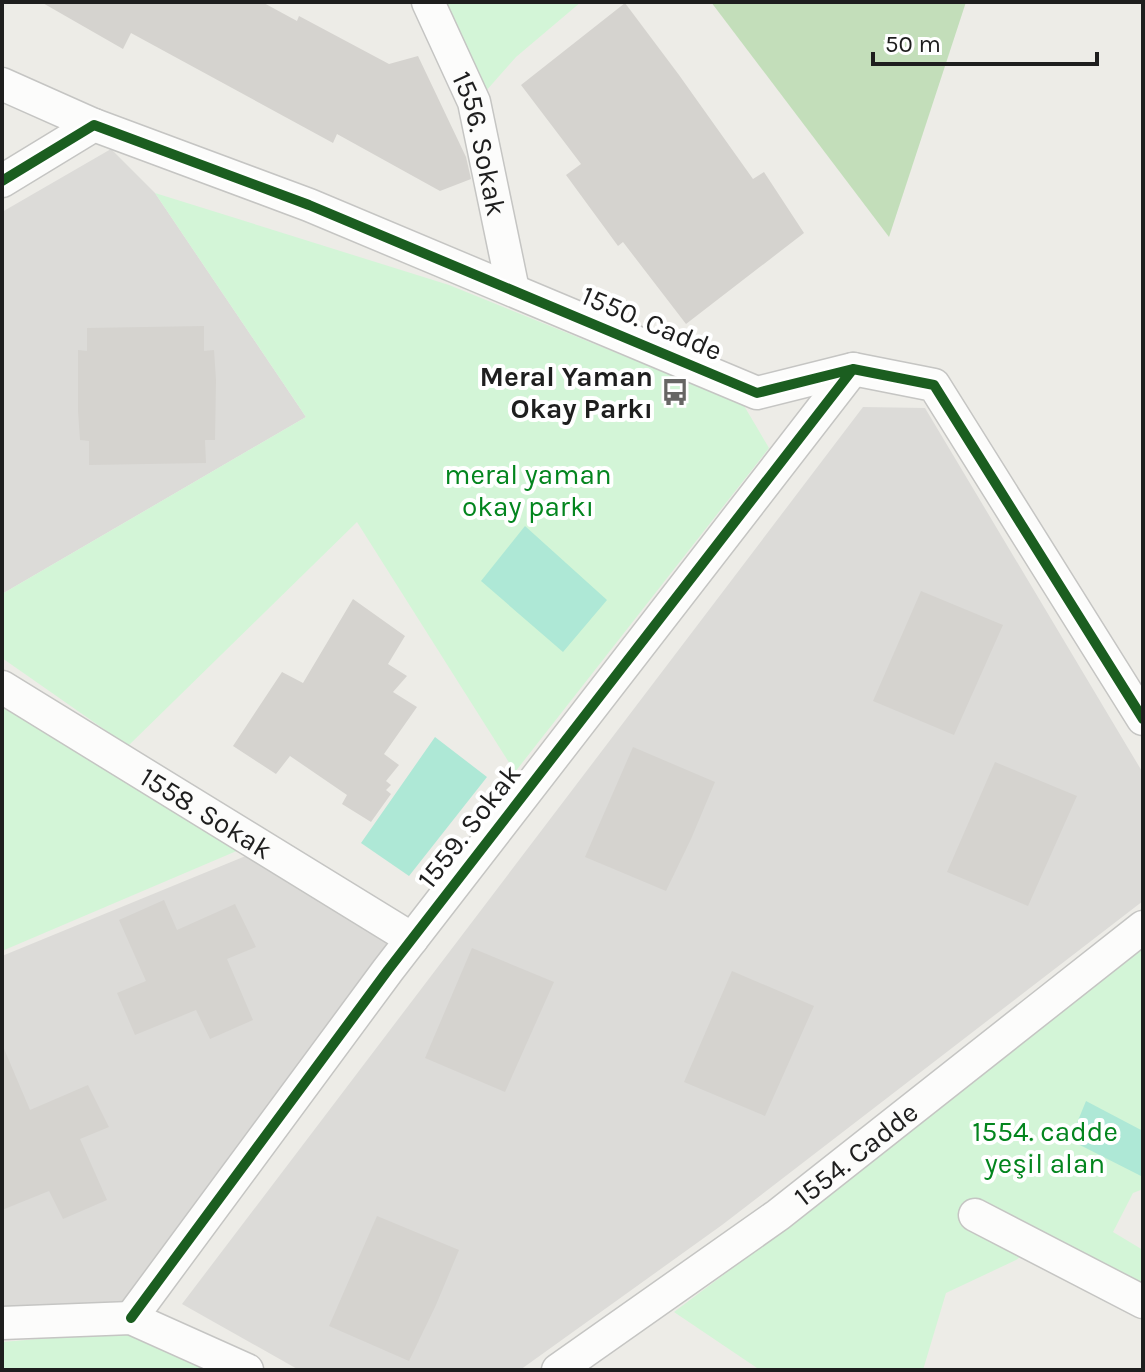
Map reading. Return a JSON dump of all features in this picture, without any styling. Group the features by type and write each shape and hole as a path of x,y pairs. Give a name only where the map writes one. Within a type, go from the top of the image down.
{"street":[{"name":"1556. Sokak","path":"428,2 474,102 513,290"},
{"name":"1550. Cadde","path":"2,84 94,125 309,205 757,393 853,369 934,385 1143,719"},
{"path":"2,181 94,125"},
{"name":"1559. Sokak","path":"131,1318 412,939 853,369"},
{"name":"1558. Sokak","path":"2,687 412,939"},
{"name":"1554. Cadde","path":"558,1370 778,1215 1143,927"},
{"path":"975,1215 1143,1302"},
{"path":"2,1323 131,1318 247,1370"}],"shaded area":[{"path":"111,149 155,193 306,417 2,594 2,212"},
{"path":"863,407 925,408 1143,773 1143,901 722,1225 520,1370 299,1370 182,1304"},
{"path":"265,848 399,941 125,1304 2,1307 2,956"}],"green space":[{"path":"443,2 581,2 516,57 485,92"},
{"path":"711,2 966,2 889,237"},
{"name":"meral yaman okay parkı","path":"155,193 449,285 743,404 769,448 515,772 357,522 128,746 2,658 2,594 306,417"},
{"path":"525,526 607,600 563,652 481,581"},
{"path":"2,707 246,847 2,951"},
{"path":"435,737 487,777 409,876 361,843"},
{"name":"1554. cadde yeşil alan","path":"1143,948 1143,1189 1133,1193 1113,1232 1143,1250 1143,1302 1036,1245 1016,1260 946,1293 923,1370 760,1370 674,1312 827,1197 1064,1006"},
{"path":"1086,1101 1143,1131 1143,1177 1070,1140"},
{"path":"157,1329 224,1370 2,1370 2,1342"}],"building":[{"path":"41,2 262,2 297,21 299,16 389,64 418,56 466,157 471,179 440,191 337,134 333,143 131,33 123,49"},
{"path":"625,3 753,179 764,172 804,233 686,324 623,242 618,246 566,175 581,164 521,85"},
{"path":"204,326 204,351 214,350 216,380 215,440 205,440 206,463 89,465 89,441 80,440 78,411 78,350 87,351 87,328"},
{"path":"921,591 1003,625 954,735 873,701"},
{"path":"353,599 405,636 388,664 407,676 393,692 417,707 384,754 399,765 386,781 391,785 386,790 391,794 371,822 342,804 347,795 290,756 276,774 233,746 282,672 303,683"},
{"path":"633,747 715,782 666,891 585,857"},
{"path":"995,762 1077,796 1028,906 947,872"},
{"path":"164,900 177,930 235,904 256,947 227,959 253,1020 210,1039 196,1010 135,1035 117,993 146,981 119,920"},
{"path":"472,948 554,982 505,1092 425,1058"},
{"path":"732,971 814,1006 765,1116 684,1082"},
{"path":"2,1044 30,1110 88,1085 109,1127 80,1139 107,1200 63,1219 49,1191 2,1210"},
{"path":"377,1216 459,1250 409,1361 329,1326"}],"cycle path":[{"path":"2,181 94,125 309,205 757,393 853,369 934,385 1143,719"},
{"path":"131,1318 388,970 853,369"}],"place":[{"name":"Meral Yaman Okay Parkı","path":"675,392"}]}
